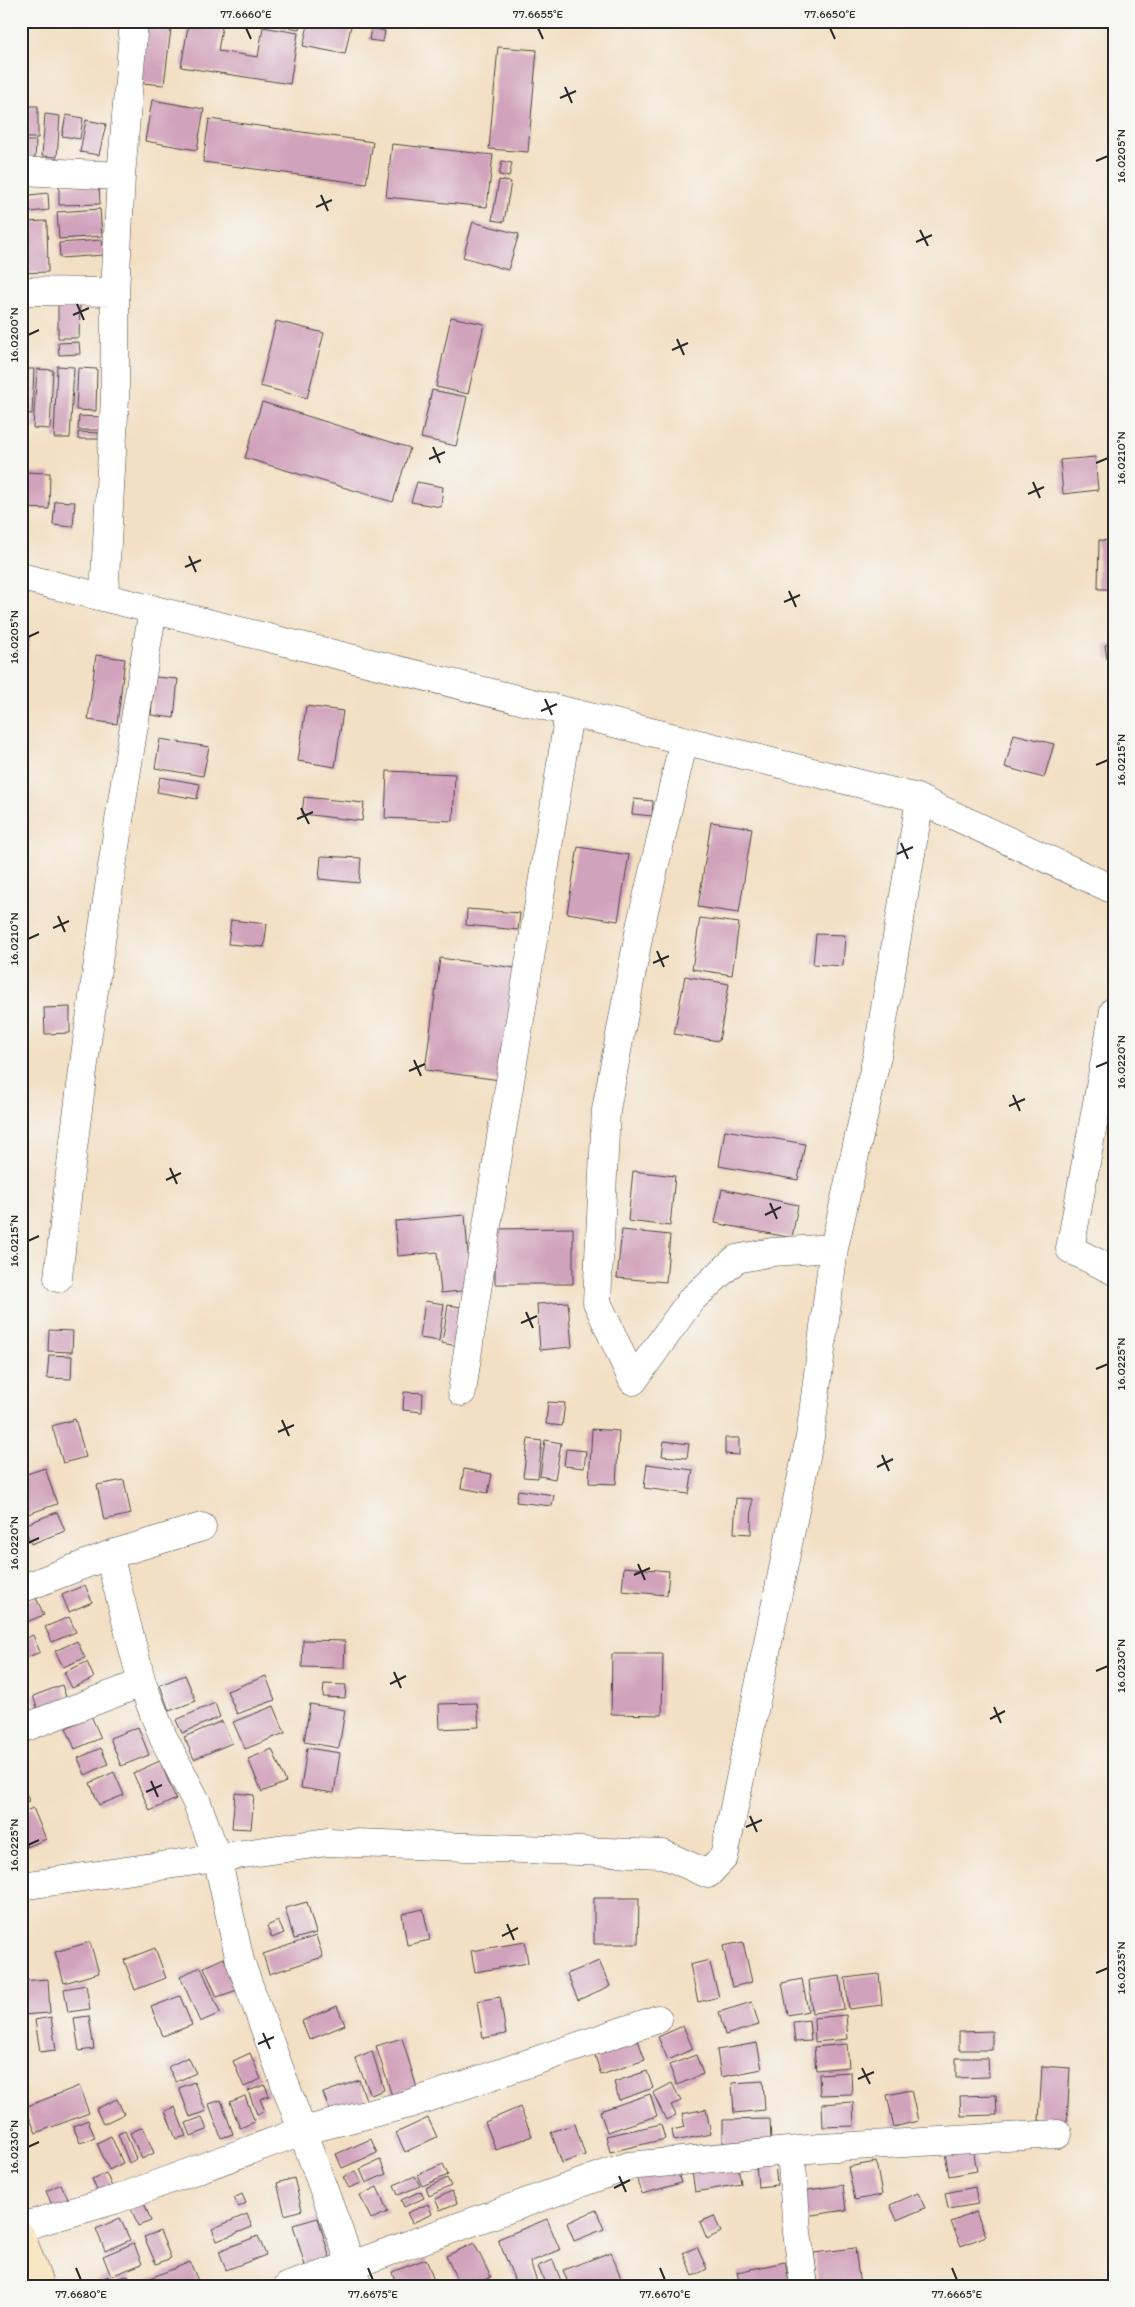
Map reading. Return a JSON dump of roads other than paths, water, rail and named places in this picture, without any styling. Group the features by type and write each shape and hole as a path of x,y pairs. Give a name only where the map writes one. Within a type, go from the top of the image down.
{"main road":[{"path":"21,2236 40,2286"}],"street":[{"path":"104,596 115,398 115,292 121,176 134,21"},
{"path":"21,171 121,176"},
{"path":"21,291 115,292"},
{"path":"21,577 104,596 920,800 1114,890"},
{"path":"58,1278 69,1176 119,814 154,609"},
{"path":"462,1392 484,1238 543,888 570,712"},
{"path":"684,740 640,928 606,1110 596,1302 633,1381 691,1300 736,1259 772,1252 834,1248"},
{"path":"21,1886 217,1857 337,1842 663,1854 708,1874 724,1857 761,1684 810,1437 834,1248 876,1056 920,800"},
{"path":"1114,1011 1070,1249 1114,1271"},
{"path":"21,1589 109,1555 202,1527"},
{"path":"109,1555 142,1683 163,1737 197,1803 217,1857 240,1961 355,2276"},
{"path":"21,1730 142,1683"},
{"path":"21,2227 114,2200 302,2132 408,2104 658,2019"},
{"path":"288,2286 355,2276 628,2166 791,2151 1058,2134"},
{"path":"791,2151 797,2232 804,2286"}]}
